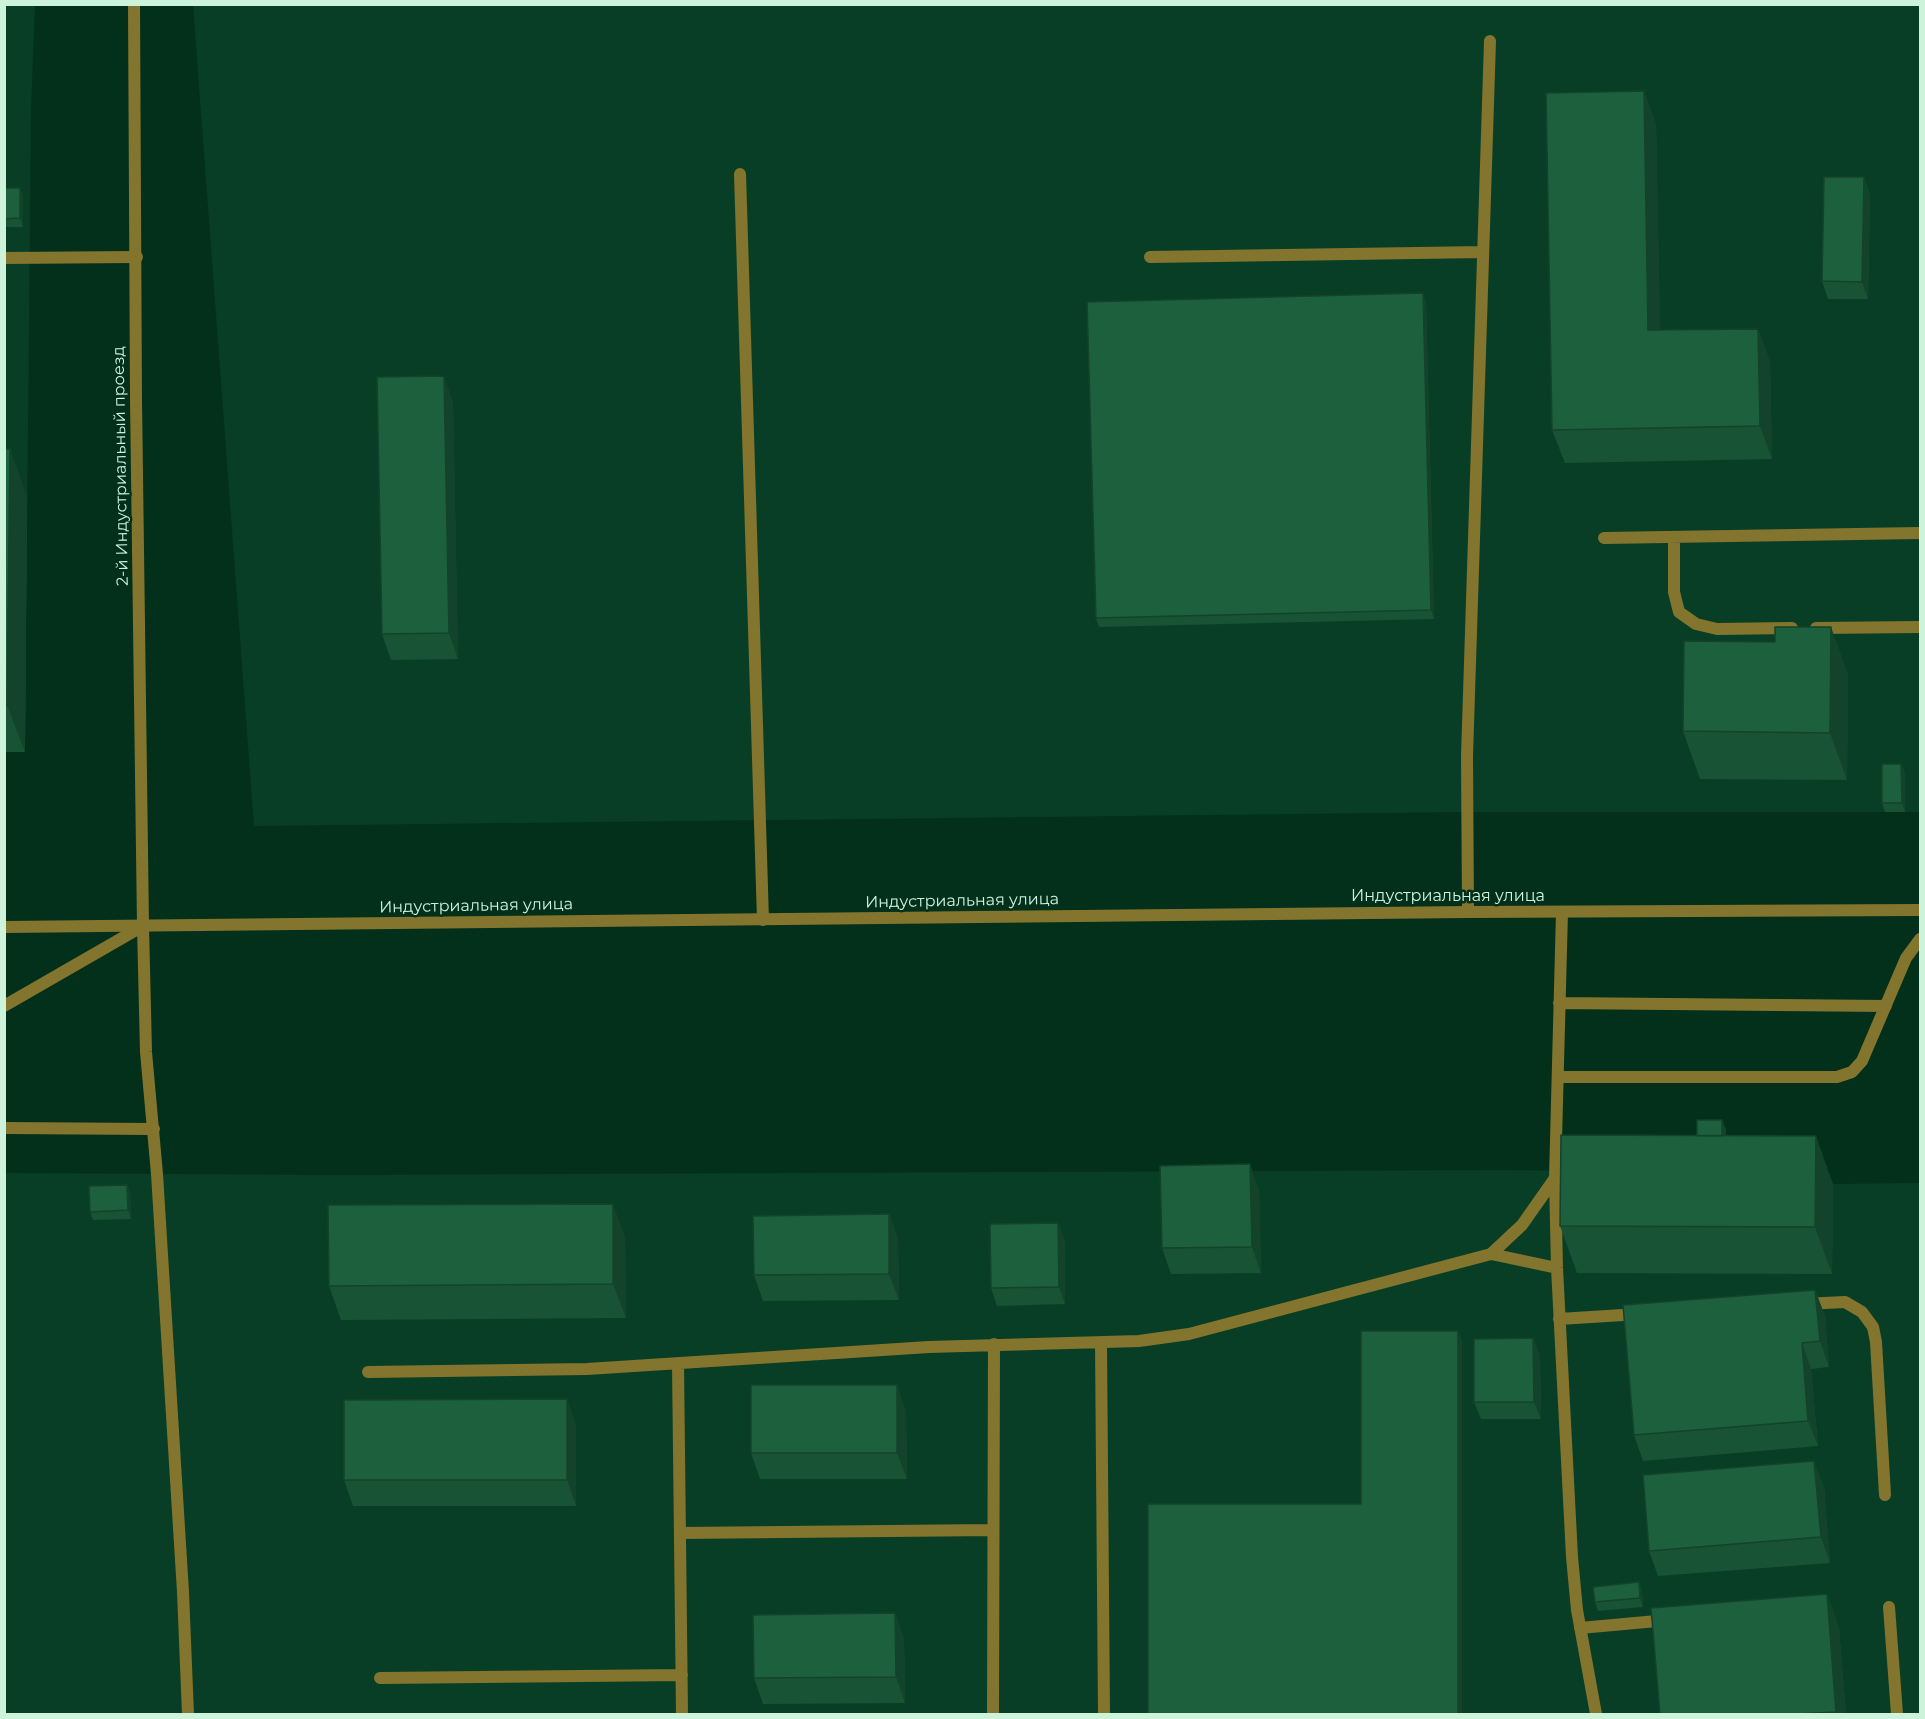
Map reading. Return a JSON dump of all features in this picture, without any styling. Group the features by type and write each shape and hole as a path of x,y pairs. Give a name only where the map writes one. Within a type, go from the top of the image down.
{"street":[{"name":"2-й Индустриальный проезд","path":"134,4 136,399 146,1052 154,1129 183,1592 188,1714"},
{"path":"1468,912 1467,756 1490,41"},
{"path":"740,174 763,920"},
{"path":"1150,257 1483,252"},
{"path":"4,258 136,257"},
{"path":"1604,538 1920,533"},
{"path":"1674,537 1674,592 1679,612 1696,624 1717,629 1920,627"},
{"name":"Индустриальная улица","path":"4,927 1468,912 1920,910"},
{"path":"1562,912 1556,1178 1559,1319 1572,1557 1580,1628 1596,1714"},
{"path":"4,1006 143,926"},
{"path":"1558,1077 1837,1077 1852,1072 1862,1061 1906,958 1920,939"},
{"path":"1559,1003 1886,1006"},
{"path":"4,1128 154,1129"},
{"path":"1491,1254 1522,1225 1556,1178"},
{"path":"368,1372 587,1369 994,1344 1138,1341 1189,1334 1491,1254 1557,1268"},
{"path":"1786,1305 1845,1302 1862,1312 1873,1327 1876,1342 1885,1495"},
{"path":"1559,1319 1655,1313"},
{"path":"1101,1343 1104,1714"},
{"path":"993,1714 994,1344"},
{"path":"678,1364 682,1714"},
{"path":"680,1533 993,1530"},
{"path":"1889,1607 1896,1714"},
{"path":"1580,1628 1686,1619"},
{"path":"380,1678 682,1675"}],"shaded area":[{"path":"35,4 31,108 25,752 5,752 4,5"},
{"path":"193,5 1920,5 1920,812 1467,812 254,826"},
{"path":"4,1161 6,1173 336,1175 1505,1170 1578,1171 1833,1184 1920,1183 1920,1714 5,1714"}],"building":[{"path":"1644,91 1648,330 1758,329 1760,426 1552,430 1546,93"},
{"path":"1824,177 1864,177 1862,282 1822,281"},
{"path":"4,188 20,188 20,218 4,219"},
{"path":"1423,293 1431,610 1096,618 1087,302"},
{"path":"444,376 449,633 382,634 377,377"},
{"path":"4,449 10,449 7,705 4,705"},
{"path":"1775,627 1831,627 1830,733 1683,731 1684,641 1775,642"},
{"path":"1882,764 1901,764 1902,803 1882,803"},
{"path":"1697,1120 1722,1120 1722,1136 1697,1136"},
{"path":"1561,1135 1816,1136 1815,1227 1560,1226"},
{"path":"1250,1164 1252,1247 1162,1248 1160,1166"},
{"path":"127,1185 128,1210 90,1212 89,1186"},
{"path":"613,1204 613,1284 329,1286 328,1205"},
{"path":"889,1214 889,1274 754,1275 753,1216"},
{"path":"1058,1223 1059,1287 991,1288 990,1224"},
{"path":"1815,1290 1820,1341 1802,1343 1808,1421 1634,1435 1623,1305"},
{"path":"1361,1331 1458,1331 1458,1714 1148,1714 1148,1504 1361,1504"},
{"path":"1533,1338 1534,1402 1474,1402 1474,1339"},
{"path":"751,1385 897,1385 897,1453 751,1453"},
{"path":"567,1399 567,1480 344,1480 344,1400"},
{"path":"1814,1461 1821,1537 1649,1551 1643,1475"},
{"path":"1639,1582 1640,1598 1595,1602 1593,1587"},
{"path":"1827,1594 1836,1712 1660,1714 1651,1608"},
{"path":"895,1613 896,1677 754,1678 753,1615"}]}
